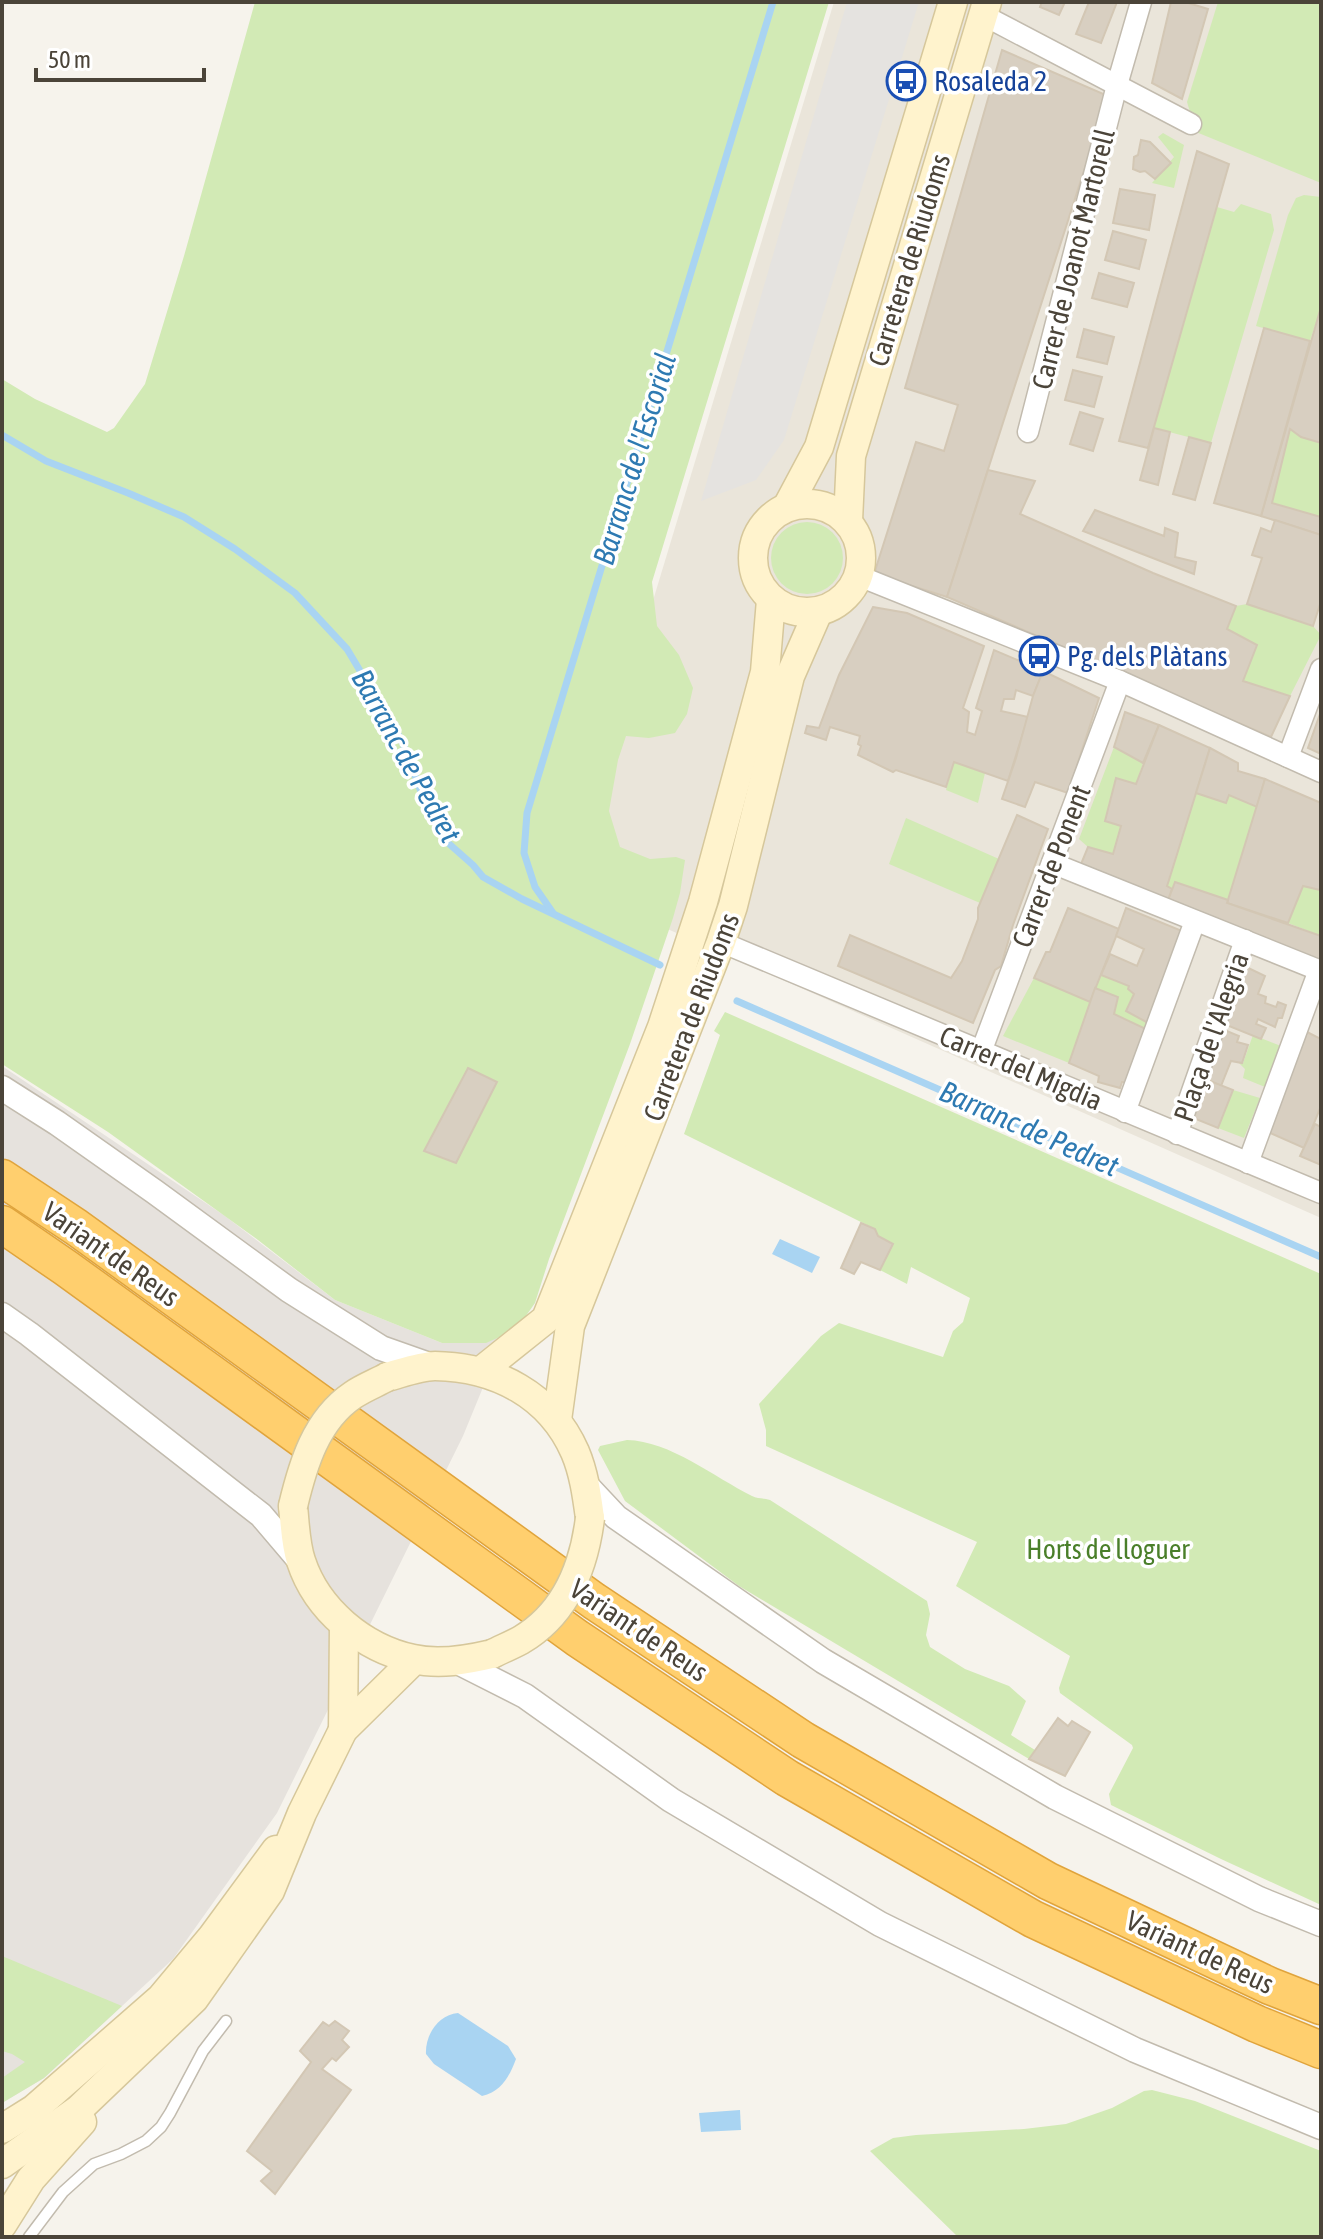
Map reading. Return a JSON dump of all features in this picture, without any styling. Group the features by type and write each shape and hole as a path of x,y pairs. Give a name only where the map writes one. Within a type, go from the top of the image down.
{"highway":[{"name":"Variant de Reus","path":"2,1178 76,1227 594,1601 803,1740 1048,1881 1270,1986 1321,2006"},
{"name":"Variant de Reus","path":"2,1224 577,1638 787,1778 1033,1919 1257,2024 1321,2050"}],"main road":[{"name":"Carretera de Riudoms","path":"787,507 819,447 953,2"},
{"name":"Carretera de Riudoms","path":"848,521 851,456 985,8"},
{"path":"815,504 833,510 848,521 858,538 862,557 859,576 846,596 836,605 818,612 790,611 771,600 757,583 752,565 753,545 770,517 787,507 815,504"},
{"name":"Carretera de Riudoms","path":"481,1371 546,1319 662,1027 703,902 765,672 771,600"},
{"name":"Carretera de Riudoms","path":"557,1420 570,1326 721,942 733,906 790,676 818,612"},
{"path":"432,1366 481,1371 521,1388 542,1403 557,1420 575,1452 586,1485 590,1518 587,1542 580,1568 564,1600 547,1620 522,1639 492,1654 458,1662 414,1660 378,1646 344,1626 320,1598 301,1563 295,1534 293,1506 301,1470 314,1440 330,1416 352,1395 387,1377 432,1366"},
{"path":"343,1730 344,1626"},
{"path":"2,2225 31,2179 86,2117 202,2008 270,1891 302,1813 343,1730 414,1660"},
{"path":"2,2129 34,2109 161,1998 212,1937 302,1813"},
{"path":"2,2164 78,2110 194,1999 270,1891"},
{"path":"2,2147 69,2099 168,2009 212,1937"}],"street":[{"name":"Carrer de Joanot Martorell","path":"1028,432 1141,2"},
{"path":"985,8 1191,124"},
{"path":"859,576 1120,681 1321,772"},
{"path":"1288,757 1320,672"},
{"name":"Carrer de Ponent","path":"981,1052 1120,681"},
{"path":"1052,863 1320,971 1248,1163"},
{"name":"Plaça de l'Alegria","path":"1125,1112 1195,921"},
{"name":"Plaça de l'Alegria","path":"1177,1134 1245,940"},
{"name":"Carrer del Migdia","path":"721,942 1321,1193"},
{"path":"2,1088 57,1123 289,1290 381,1348 432,1366"},
{"path":"2,1315 261,1515 301,1563"},
{"path":"586,1485 616,1517 823,1661 1055,1797 1259,1899 1321,1924"},
{"path":"458,1662 525,1696 671,1800 880,1924 1135,2050 1321,2127"}],"lane":[{"path":"29,2237 63,2192 94,2164 146,2141 161,2127 203,2051 226,2021"},
{"path":"2,2122 34,2109"}],"shaded area":[{"path":"834,2 1321,2 1321,1218 663,927 605,822 619,713"},
{"path":"847,2 919,2 784,440 756,480 701,501"},
{"path":"2,1066 225,1216 335,1300 442,1343 498,1338 500,1346 463,1436 277,1813 173,1959 44,2078 2,2103"}],"green space":[{"path":"255,2 829,2 652,582 657,626 679,655 693,688 687,714 675,733 649,738 626,736 618,760 609,811 620,847 650,859 676,857 685,860 680,893 630,1044 535,1303 516,1330 486,1343 442,1343 335,1300 258,1240 108,1132 2,1064 2,379 35,399 107,432 114,428 145,384"},
{"path":"1218,2 1321,2 1321,183 1196,132 1187,102"},
{"path":"1163,133 1184,145 1174,188 1152,183 1174,157 1158,137"},
{"path":"1304,195 1321,197 1321,307 1310,341 1256,326 1288,215 1296,198"},
{"path":"1241,204 1271,214 1274,230 1211,443 1154,428 1217,207 1234,212"},
{"path":"1290,429 1301,437 1321,443 1321,517 1272,503"},
{"path":"807,522 833,532 843,558 833,584 807,594 781,584 771,558 781,532"},
{"path":"1247,604 1313,626 1321,635 1290,696 1243,681 1257,645 1227,629 1236,606"},
{"path":"1114,747 1143,763 1136,784 1116,778 1106,821 1121,826 1113,854 1088,847 1079,839"},
{"path":"954,762 985,773 978,803 946,790"},
{"path":"1196,793 1226,803 1229,795 1257,807 1228,900 1176,882 1172,889 1167,886"},
{"path":"906,818 999,859 980,903 889,864"},
{"path":"1303,886 1319,890 1321,886 1321,936 1288,923"},
{"path":"1101,975 1129,986 1134,994 1126,1011 1150,1024 1148,1030 1114,1014 1118,997 1095,988"},
{"path":"1034,978 1090,1002 1069,1063 1003,1036"},
{"name":"Horts de lloguer","path":"725,1012 1321,1274 1321,1905 1111,1805 1109,1794 1132,1745 1060,1693 1070,1656 956,1586 977,1542 766,1446 766,1430 759,1404 821,1336 839,1323 943,1357 953,1331 963,1322 970,1298 911,1267 907,1284 880,1270 892,1244 878,1236 875,1229 684,1134 720,1035 714,1031"},
{"path":"1253,1035 1281,1046 1265,1087 1243,1078 1245,1069 1239,1063 1243,1063"},
{"path":"1233,1090 1260,1098 1244,1138 1218,1128"},
{"path":"627,1440 659,1446 752,1496 770,1500 927,1601 930,1614 926,1635 930,1647 965,1669 1009,1686 1026,1701 1011,1735 1035,1750 1029,1759 739,1586 625,1501 598,1450 600,1446"},
{"path":"2,1956 122,2006 44,2078 2,2103 2,2078 25,2062 2,2051"},
{"path":"1152,2090 1195,2101 1321,2151 1321,2237 958,2237 870,2151 893,2138 1066,2124"}],"water":[{"path":"780,1239 820,1257 812,1273 772,1254"},
{"path":"458,2013 508,2046 516,2059 504,2082 489,2094 482,2096 434,2064 426,2054 434,2027 444,2018"},
{"path":"740,2110 741,2130 701,2132 699,2113"}],"building":[{"path":"1042,2 1065,2 1059,15 1040,7"},
{"path":"1089,2 1117,2 1101,43 1076,34"},
{"path":"1171,2 1185,2 1208,9 1182,99 1152,83"},
{"path":"1002,50 1108,96 947,597 874,574 916,442 944,451 958,405 905,388"},
{"path":"1141,140 1150,142 1171,163 1155,179 1145,171 1133,169"},
{"path":"1197,151 1229,164 1148,448 1119,441"},
{"path":"1120,189 1155,195 1149,230 1113,223"},
{"path":"1113,231 1146,240 1139,269 1105,260"},
{"path":"1099,273 1134,283 1127,307 1092,298"},
{"path":"1321,307 1321,443 1301,437 1290,429 1272,503 1321,517 1321,535 1261,516"},
{"path":"1264,328 1310,341 1261,516 1214,503"},
{"path":"1084,329 1114,337 1107,364 1077,357"},
{"path":"1073,370 1102,377 1094,407 1065,400"},
{"path":"1080,412 1103,419 1093,451 1070,444"},
{"path":"1154,428 1170,432 1158,485 1140,480"},
{"path":"1189,437 1211,443 1195,500 1173,494"},
{"path":"988,470 1035,481 1020,514 1236,606 1227,629 1257,645 1243,681 1290,696 1271,737 947,597"},
{"path":"1095,510 1164,536 1165,528 1178,533 1175,557 1196,562 1194,574 1083,531"},
{"path":"1275,520 1321,535 1321,601 1313,626 1247,604 1262,558 1252,555 1261,528 1271,532"},
{"path":"873,607 907,613 984,646 963,708 969,712 967,732 975,735 982,711 976,708 994,650 1043,671 1033,696 1016,690 1014,699 1004,699 1001,711 1028,717 1008,781 954,762 946,787 896,770 893,772 858,755 860,736 830,727 826,740 805,733 807,726 819,728 839,675"},
{"path":"1043,671 1099,698 1068,793 1035,782 1025,807 1002,799"},
{"path":"1321,711 1321,754 1308,748"},
{"path":"1125,712 1159,725 1143,763 1114,747"},
{"path":"1159,725 1210,748 1167,886 1172,889 1166,906 1079,869 1088,847 1113,854 1121,826 1105,821 1116,778 1136,784"},
{"path":"1210,748 1238,763 1238,771 1265,779 1257,807 1229,795 1226,803 1196,793"},
{"path":"1265,779 1321,803 1320,890 1303,886 1288,923 1227,903"},
{"path":"1017,815 1048,829 1001,966 995,970 973,1023 838,966 850,935 951,978 962,961 978,919 978,908"},
{"path":"1175,882 1321,936 1321,967 1166,906"},
{"path":"1068,908 1119,929 1090,1002 1034,978 1046,952 1050,952"},
{"path":"1126,908 1182,931 1150,1024 1126,1011 1134,994 1128,989 1129,986 1101,975 1110,954 1137,966 1144,949 1116,936"},
{"path":"1240,964 1265,976 1258,994 1266,997 1265,1003 1276,1007 1278,1002 1286,1005 1275,1027 1258,1019 1256,1024 1266,1028 1261,1039 1219,1022"},
{"path":"1095,988 1118,997 1114,1014 1148,1030 1129,1082 1122,1082 1120,1088 1098,1082 1099,1076 1069,1063"},
{"path":"1217,1027 1239,1036 1237,1042 1248,1045 1242,1063 1231,1061 1221,1086 1200,1077"},
{"path":"1307,1032 1321,1039 1321,1106 1304,1148 1268,1132"},
{"path":"468,1068 497,1082 456,1163 424,1151"},
{"path":"1200,1077 1233,1090 1218,1128 1186,1115"},
{"path":"1315,1124 1321,1127 1321,1165 1300,1156"},
{"path":"861,1223 875,1229 878,1236 893,1244 880,1270 861,1262 854,1274 841,1268"},
{"path":"1058,1718 1068,1726 1072,1721 1090,1732 1065,1776 1029,1759"},
{"path":"335,2021 349,2031 342,2040 349,2047 336,2061 332,2058 322,2069 351,2090 275,2194 261,2181 272,2171 247,2151 311,2062 300,2051 323,2022 329,2026"}],"waterway":[{"name":"Barranc de l'Escorial","path":"553,913 535,887 524,853 527,813 773,2"},
{"name":"Barranc de Pedret","path":"2,435 46,461 184,517 235,549 295,593 347,649 402,741 423,797 447,842 483,877 660,965"},
{"name":"Barranc de Pedret","path":"737,1001 1321,1257"}],"place":[{"name":"Rosaleda 2","path":"906,81"},
{"name":"Pg. dels Plàtans","path":"1039,656"}]}
